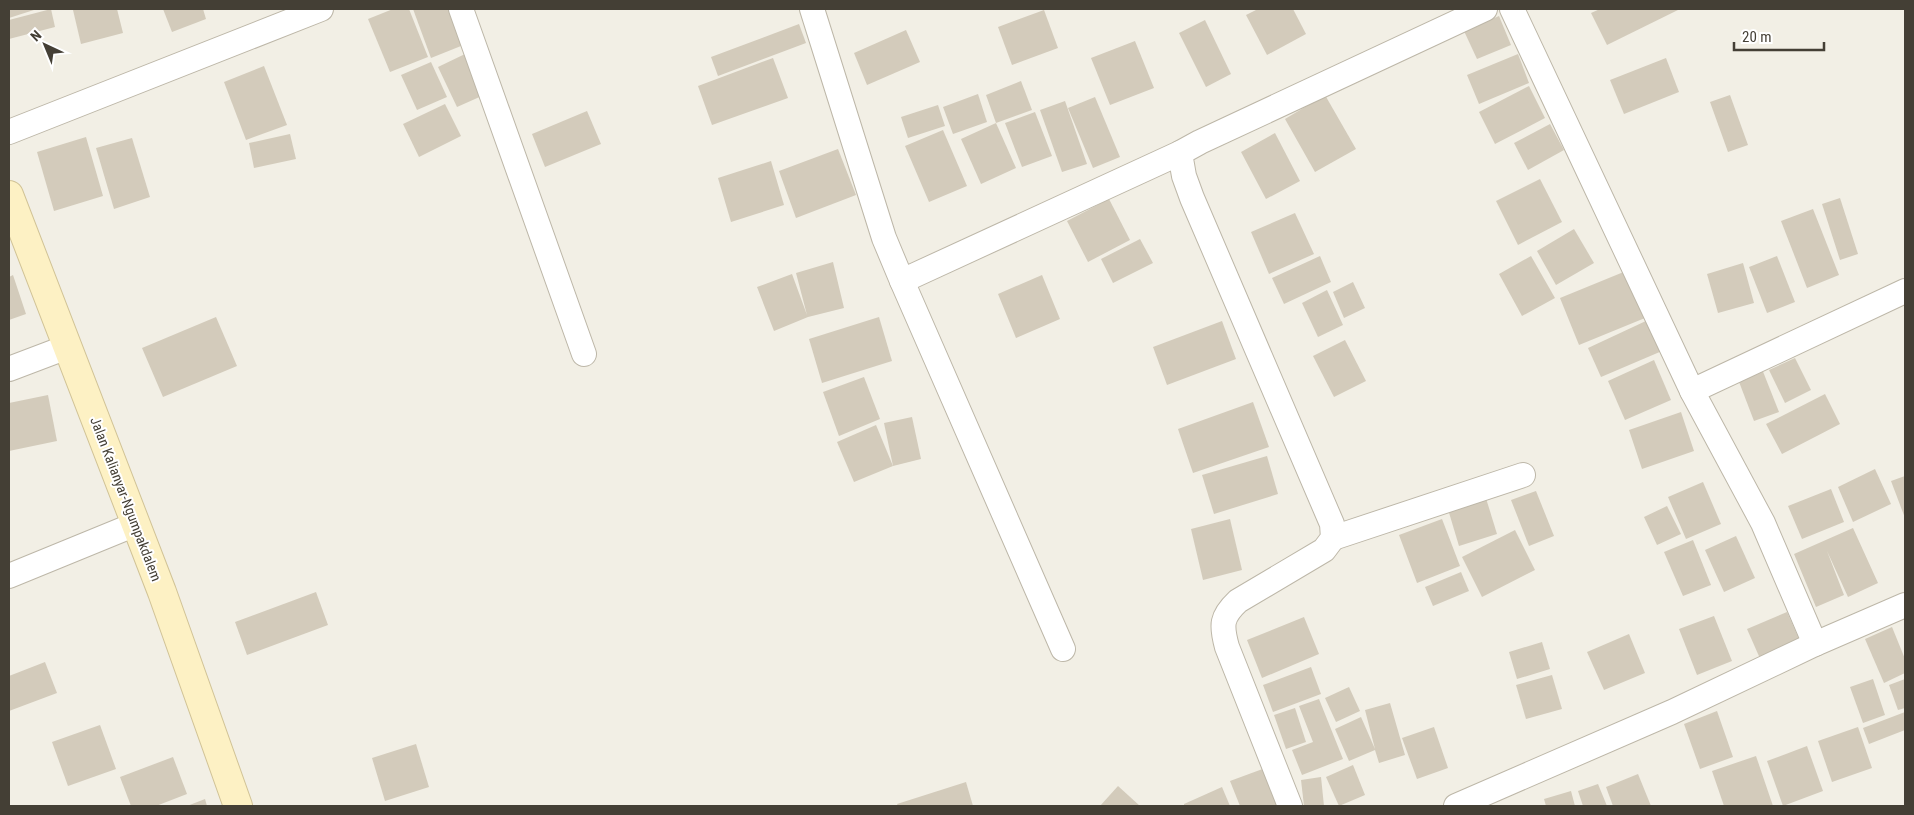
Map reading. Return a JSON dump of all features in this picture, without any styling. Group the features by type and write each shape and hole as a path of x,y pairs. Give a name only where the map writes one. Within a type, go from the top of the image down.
{"street":[{"path":"9,132 321,9"},
{"path":"461,9 584,354"},
{"path":"812,9 884,238 1064,649"},
{"path":"902,281 1180,153 1485,9"},
{"path":"1512,9 1692,391 1763,523 1815,644"},
{"path":"1180,153 1184,176 1192,198 1332,524 1333,538"},
{"name":"Jalan Kalianyar-Ngumpakdalem","path":"9,194 136,524 238,806"},
{"path":"1692,391 1905,291"},
{"path":"9,369 67,346"},
{"path":"1290,806 1227,647 1222,630 1223,623 1231,608 1238,601 1313,558 1324,550 1333,538 1523,475"},
{"path":"9,576 136,524"},
{"path":"1456,806 1672,712 1815,644 1905,605"}],"building":[{"path":"9,9 37,9 9,18"},
{"path":"51,9 55,27 9,39 9,20"},
{"path":"117,9 123,33 81,44 73,10"},
{"path":"163,9 203,9 206,19 172,32"},
{"path":"393,9 409,9 428,57 390,72 368,19"},
{"path":"413,9 458,9 471,42 431,58"},
{"path":"1258,9 1293,9 1306,34 1267,55 1246,15"},
{"path":"1600,9 1680,9 1607,45 1591,13"},
{"path":"1044,10 1058,48 1012,65 998,27"},
{"path":"1499,16 1511,45 1477,59 1464,31"},
{"path":"1205,20 1231,74 1206,87 1179,33"},
{"path":"799,24 806,43 718,76 711,57"},
{"path":"906,30 920,62 867,85 854,53"},
{"path":"1135,41 1154,88 1110,105 1091,58"},
{"path":"465,54 484,95 457,107 438,67"},
{"path":"1518,54 1529,83 1479,104 1467,75"},
{"path":"773,58 788,98 712,125 698,86"},
{"path":"1666,58 1679,92 1624,114 1610,80"},
{"path":"431,62 447,97 417,110 401,75"},
{"path":"264,66 287,125 246,140 224,82"},
{"path":"1021,81 1032,110 996,123 986,95"},
{"path":"1529,86 1545,118 1495,144 1479,112"},
{"path":"978,94 987,122 953,134 943,107"},
{"path":"1325,95 1356,149 1315,172 1285,119"},
{"path":"1730,95 1748,145 1728,152 1710,102"},
{"path":"1095,97 1120,157 1093,168 1068,108"},
{"path":"1065,101 1087,164 1062,172 1040,110"},
{"path":"445,104 461,136 419,157 403,124"},
{"path":"938,105 945,126 908,138 901,117"},
{"path":"587,111 601,144 545,167 532,134"},
{"path":"1035,112 1052,156 1022,167 1005,123"},
{"path":"996,123 1016,168 981,184 961,139"},
{"path":"1550,124 1564,150 1528,170 1514,143"},
{"path":"943,130 967,186 929,202 905,146"},
{"path":"1275,133 1300,181 1266,199 1241,152"},
{"path":"290,134 296,159 254,168 249,143"},
{"path":"86,137 103,196 54,211 37,152"},
{"path":"132,138 150,197 114,209 96,148"},
{"path":"838,149 856,195 796,218 779,171"},
{"path":"771,161 784,205 731,222 718,178"},
{"path":"1540,179 1562,222 1518,245 1496,201"},
{"path":"1840,198 1858,254 1840,260 1822,204"},
{"path":"1109,199 1130,240 1088,262 1067,221"},
{"path":"1813,209 1839,275 1807,288 1781,221"},
{"path":"1295,213 1314,254 1269,274 1251,232"},
{"path":"1574,229 1594,263 1556,285 1537,251"},
{"path":"1140,239 1153,263 1113,283 1101,259"},
{"path":"1320,256 1331,282 1284,304 1272,278"},
{"path":"1531,256 1555,298 1522,316 1499,274"},
{"path":"1777,256 1795,302 1767,313 1749,267"},
{"path":"833,262 844,308 808,317 774,331 757,287 792,274 807,315 796,273"},
{"path":"1743,263 1754,303 1718,313 1707,274"},
{"path":"1626,271 1645,318 1579,345 1560,298"},
{"path":"13,275 26,314 9,320 9,277"},
{"path":"1042,275 1060,319 1016,338 998,294"},
{"path":"1353,282 1365,308 1344,318 1333,292"},
{"path":"1327,290 1343,325 1318,337 1302,303"},
{"path":"216,317 237,366 163,397 142,348"},
{"path":"879,317 892,361 822,383 809,339"},
{"path":"1648,320 1662,351 1601,377 1588,348"},
{"path":"1222,321 1236,359 1167,385 1153,347"},
{"path":"1345,340 1366,381 1334,397 1313,356"},
{"path":"1795,358 1811,390 1785,403 1769,370"},
{"path":"1654,360 1671,400 1625,420 1608,381"},
{"path":"1760,364 1779,412 1754,421 1736,374"},
{"path":"864,377 880,419 839,436 823,392"},
{"path":"1825,394 1840,424 1782,454 1766,424"},
{"path":"48,395 57,441 9,451 9,403"},
{"path":"1253,402 1269,447 1193,473 1178,429"},
{"path":"1681,412 1694,451 1642,469 1629,430"},
{"path":"912,417 921,459 893,466 884,423"},
{"path":"876,425 893,466 854,482 837,442"},
{"path":"1267,456 1278,494 1214,514 1202,475"},
{"path":"1875,469 1891,504 1853,522 1838,487"},
{"path":"1905,476 1905,518 1891,481"},
{"path":"1703,482 1721,524 1686,539 1668,497"},
{"path":"1831,489 1844,522 1802,539 1788,506"},
{"path":"1536,491 1554,536 1529,546 1511,500"},
{"path":"1485,495 1497,534 1459,546 1447,506"},
{"path":"1667,506 1681,534 1657,545 1644,517"},
{"path":"1230,519 1242,570 1203,580 1191,529"},
{"path":"1442,519 1460,566 1417,583 1399,535"},
{"path":"1853,528 1878,583 1848,597 1827,551 1844,595 1816,607 1794,554"},
{"path":"1515,530 1535,570 1482,597 1462,557"},
{"path":"1736,536 1755,578 1724,592 1705,550"},
{"path":"1693,540 1711,585 1683,596 1664,552"},
{"path":"1461,572 1469,591 1433,606 1425,587"},
{"path":"316,592 328,625 247,655 235,622"},
{"path":"1787,612 1802,646 1762,663 1747,629"},
{"path":"1714,616 1732,661 1697,675 1679,629"},
{"path":"1304,617 1319,654 1262,678 1247,640"},
{"path":"1892,627 1905,659 1905,673 1884,683 1865,639"},
{"path":"1629,634 1645,673 1604,690 1587,652"},
{"path":"1542,642 1550,669 1517,679 1509,652"},
{"path":"45,662 57,693 9,711 9,676"},
{"path":"1311,667 1321,694 1273,712 1263,685"},
{"path":"1552,675 1562,709 1526,719 1516,685"},
{"path":"1873,679 1885,715 1863,723 1850,687"},
{"path":"1905,679 1905,708 1898,710 1889,685"},
{"path":"1349,687 1360,711 1336,722 1325,698"},
{"path":"1319,699 1343,759 1302,775 1292,750 1313,742 1299,706"},
{"path":"1390,703 1405,755 1379,763 1375,750 1349,761 1335,729 1361,717 1375,749 1365,710"},
{"path":"1295,708 1306,742 1286,749 1274,715"},
{"path":"1717,711 1733,757 1700,769 1684,724"},
{"path":"1905,712 1905,730 1869,744 1863,728"},
{"path":"100,725 116,769 68,786 52,742"},
{"path":"1434,727 1448,768 1417,779 1402,738"},
{"path":"1858,727 1872,768 1832,782 1818,741"},
{"path":"416,744 429,787 385,801 372,758"},
{"path":"1807,746 1823,791 1783,806 1767,761"},
{"path":"1756,756 1773,806 1724,806 1712,771"},
{"path":"173,757 187,794 156,806 131,806 120,777"},
{"path":"1353,765 1365,795 1339,806 1326,777"},
{"path":"1268,767 1283,806 1240,806 1230,781"},
{"path":"1638,774 1651,806 1613,806 1606,787"},
{"path":"1321,777 1324,806 1304,806 1301,780"},
{"path":"966,782 973,806 898,806 897,804"},
{"path":"1598,784 1607,806 1583,806 1578,791"},
{"path":"1118,786 1140,806 1100,806"},
{"path":"1222,787 1230,806 1184,806 1184,804"},
{"path":"1571,791 1575,806 1546,806 1544,799"},
{"path":"205,799 207,806 187,806"}]}
